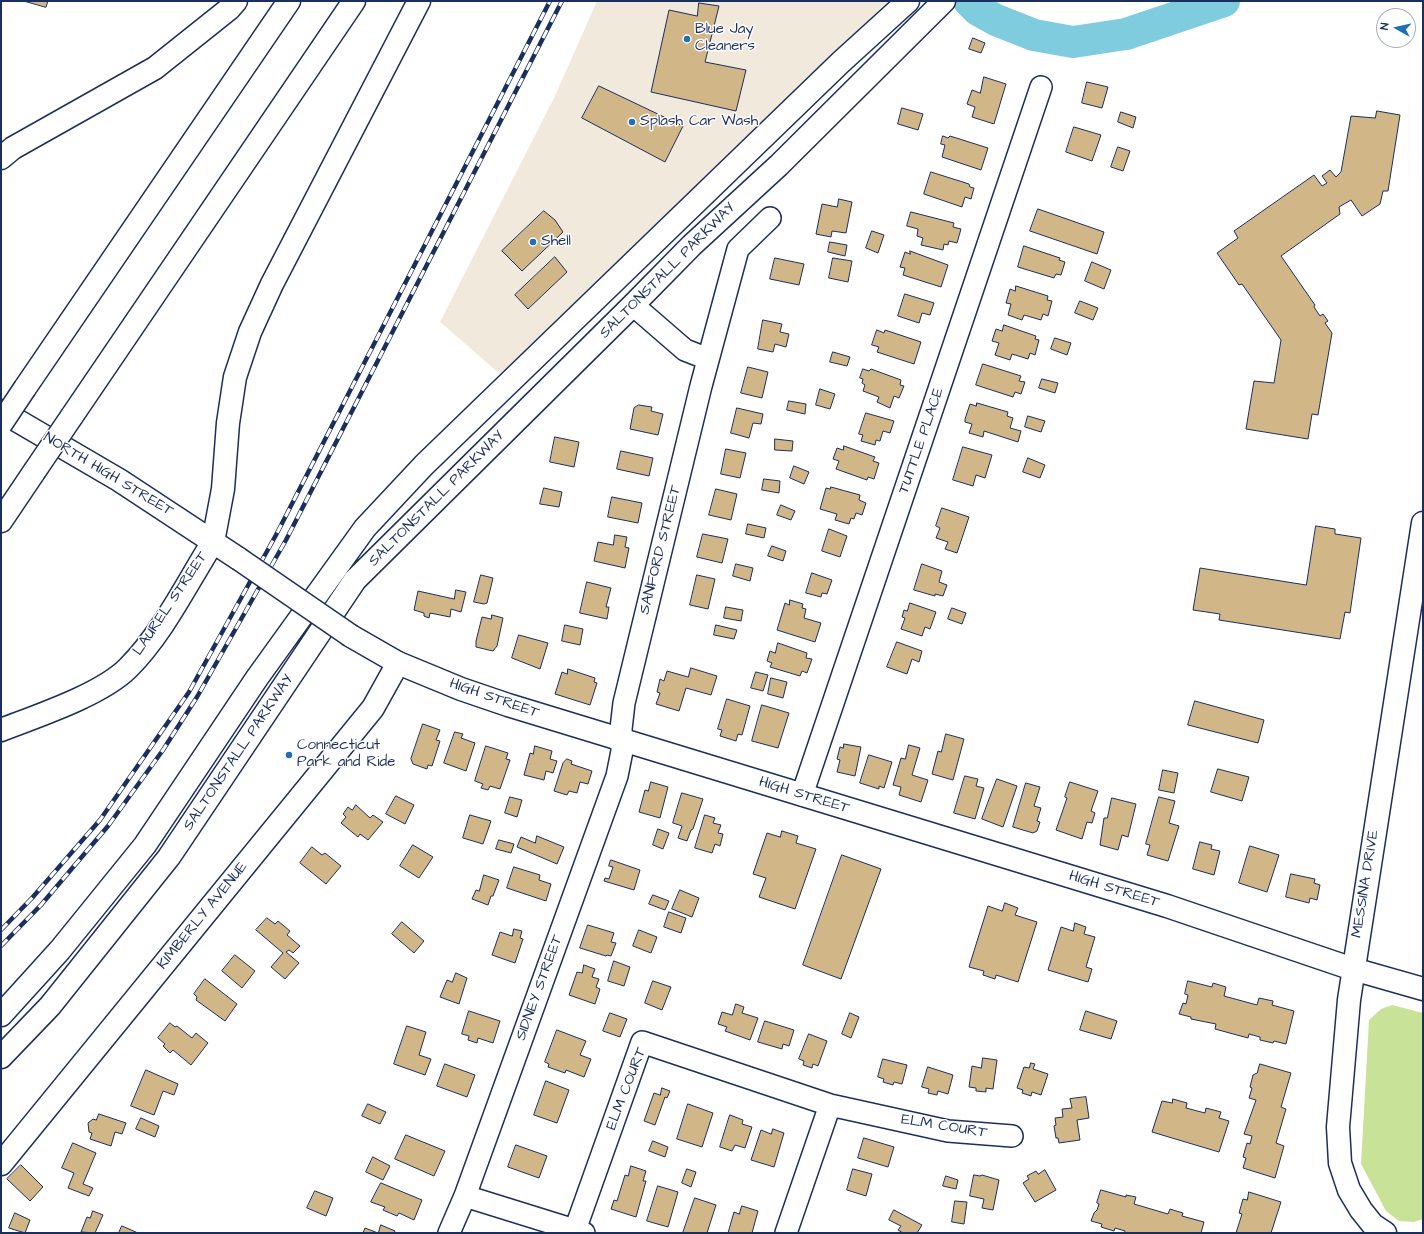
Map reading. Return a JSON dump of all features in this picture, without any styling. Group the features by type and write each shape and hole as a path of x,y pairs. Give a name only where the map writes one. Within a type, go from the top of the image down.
{"main road":[{"path":"1,158 13,148 155,68 229,9 236,1"},
{"path":"1,424 289,1"},
{"path":"1,521 354,1"},
{"path":"213,542 223,489 231,399 240,362 250,332 272,284 418,1"},
{"name":"SALTONSTALL PARKWAY","path":"1,1015 60,950 145,845 257,678 365,528 424,465 841,62 908,1"},
{"name":"SALTONSTALL PARKWAY","path":"1,1057 50,1006 169,857 355,580 692,245 779,165 944,1"},
{"name":"NORTH HIGH STREET","path":"1,412 119,480 213,542"},
{"name":"MESSINA DRIVE","path":"1385,1233 1373,1225 1361,1210 1349,1190 1340,1163 1338,1127 1353,969 1423,523"},
{"name":"HIGH STREET","path":"213,542 351,636 398,663 468,691 622,741 1167,906 1353,969 1423,989"},
{"name":"LAUREL STREET","path":"1,730 87,694 110,682 128,668 162,623 213,542"},
{"name":"KIMBERLY AVENUE","path":"1,1164 373,708 398,663"}],"street":[{"name":"TUTTLE PLACE","path":"802,795 1041,86"},
{"name":"SANFORD STREET","path":"622,741 621,729 624,703 708,359 738,249 770,218"},
{"path":"633,305 685,350 708,359"},
{"name":"SIDNEY STREET","path":"448,1233 465,1196 617,776 622,751 622,741"},
{"name":"ELM COURT","path":"579,1232 642,1042 830,1105 948,1131 1012,1136"},
{"path":"786,1233 830,1105"},
{"path":"465,1196 579,1232"}],"shaded area":[{"path":"597,1 888,1 500,374 440,322 555,96"}],"green space":[{"path":"1392,1005 1423,1013 1423,1219 1414,1222 1399,1221 1386,1211 1361,1164 1369,1020 1381,1009"}],"building":[{"path":"24,1 48,1 46,7"},
{"name":"Blue Jay Cleaners","path":"699,3 719,6 705,62 746,70 736,111 651,92 669,10 697,16"},
{"path":"973,38 985,43 981,53 969,49"},
{"path":"984,77 1006,84 994,124 972,117 975,107 967,104 972,90 980,93"},
{"path":"1087,82 1108,87 1102,108 1082,103"},
{"name":"Splash Car Wash","path":"599,86 683,126 665,162 582,118"},
{"path":"902,108 923,114 918,130 898,124"},
{"path":"1377,111 1400,115 1388,191 1383,191 1380,204 1362,216 1351,200 1339,207 1340,214 1281,256 1315,305 1314,307 1320,316 1323,314 1328,321 1325,323 1332,333 1318,415 1312,414 1308,439 1246,429 1254,381 1274,383 1281,340 1242,284 1239,285 1217,253 1238,238 1234,231 1314,175 1322,186 1327,183 1322,176 1330,170 1336,177 1341,172 1351,116 1375,118"},
{"path":"1121,112 1136,117 1133,128 1118,122"},
{"path":"1074,127 1101,135 1092,161 1066,152"},
{"path":"943,136 948,138 950,136 988,148 981,170 942,157 945,145 941,144"},
{"path":"1118,147 1130,151 1123,171 1111,167"},
{"path":"931,172 969,184 970,187 974,188 971,199 965,197 962,207 924,194"},
{"path":"839,199 852,202 846,233 832,231 831,237 816,234 822,204 837,207"},
{"path":"1038,209 1104,232 1097,254 1030,231"},
{"name":"Shell","path":"544,211 555,220 563,232 522,271 502,251"},
{"path":"911,212 954,223 953,227 961,229 957,243 949,241 948,245 944,244 943,250 921,245 923,238 917,236 918,229 907,226"},
{"path":"872,231 884,235 878,253 866,248"},
{"path":"830,242 847,245 845,256 828,252"},
{"path":"1024,246 1060,258 1059,260 1065,262 1061,275 1056,274 1054,278 1018,267"},
{"path":"910,251 948,265 941,287 903,275 905,268 900,267 905,252 910,254"},
{"name":"Shell","path":"555,257 567,272 528,309 515,295"},
{"path":"775,258 804,264 799,285 770,279"},
{"path":"833,258 852,261 848,282 829,278"},
{"path":"1092,262 1111,270 1104,289 1085,281"},
{"path":"1016,286 1048,296 1047,300 1052,301 1048,316 1043,314 1041,320 1024,315 1022,320 1008,315 1011,304 1006,303 1010,289 1015,291"},
{"path":"905,294 934,303 930,315 922,313 919,323 898,316"},
{"path":"1080,301 1098,308 1093,320 1075,313"},
{"path":"763,320 782,324 780,332 789,334 786,347 775,344 773,352 758,349"},
{"path":"1004,325 1036,336 1035,339 1039,340 1035,355 1030,353 1028,359 1012,354 1010,360 995,355 999,343 992,341 996,329 1002,331"},
{"path":"877,330 884,333 885,330 921,342 914,364 877,352 879,347 872,345"},
{"path":"1055,338 1071,343 1067,355 1051,349"},
{"path":"833,352 850,357 847,366 830,362"},
{"path":"983,364 1021,376 1019,381 1025,382 1021,394 1015,392 1013,397 976,385"},
{"path":"748,367 768,372 762,398 741,393"},
{"path":"863,369 869,371 871,369 901,380 900,385 904,386 899,398 894,396 890,408 877,402 879,397 863,391 865,385 862,383 863,379 860,378"},
{"path":"1042,379 1058,383 1055,393 1039,388"},
{"path":"820,389 835,394 830,409 816,405"},
{"path":"789,401 806,404 805,414 787,410"},
{"path":"977,403 1008,412 1007,416 1013,418 1010,428 1021,431 1018,442 984,431 983,437 969,433 972,424 965,422 965,419 970,404 976,406"},
{"path":"639,405 652,407 651,411 663,414 658,435 630,429 634,408"},
{"path":"737,408 763,414 761,424 753,423 749,438 731,433"},
{"path":"866,413 894,421 890,433 883,431 880,441 876,440 875,445 861,441 863,435 859,434"},
{"path":"1028,416 1045,421 1041,432 1025,427"},
{"path":"555,437 579,442 574,467 550,462"},
{"path":"775,439 793,441 792,451 775,450"},
{"path":"844,446 875,457 873,461 879,463 874,479 868,477 867,480 836,469 839,461 833,459 837,448 843,450"},
{"path":"963,447 992,455 985,478 976,475 973,486 953,480"},
{"path":"726,449 746,453 740,478 721,474"},
{"path":"621,451 653,458 649,476 617,469"},
{"path":"1028,458 1045,465 1040,478 1023,472"},
{"path":"794,466 809,472 804,484 790,478"},
{"path":"764,479 780,481 779,493 762,490"},
{"path":"831,487 860,495 859,500 866,503 862,515 856,513 854,519 851,518 849,524 835,520 837,514 820,509 826,488 830,489"},
{"path":"544,488 562,492 559,507 540,504"},
{"path":"716,489 737,494 731,520 709,515"},
{"path":"612,497 642,503 638,523 608,517"},
{"path":"781,505 795,511 791,520 777,515"},
{"path":"942,508 969,517 957,553 945,549 948,542 936,538 940,528 936,526"},
{"path":"748,524 766,528 764,538 746,534"},
{"path":"1316,526 1335,529 1335,534 1361,538 1350,613 1345,612 1340,639 1219,620 1220,614 1193,610 1200,568 1306,585"},
{"path":"829,529 847,536 840,557 822,551"},
{"path":"703,534 728,539 722,563 697,557"},
{"path":"615,535 627,537 625,547 629,548 625,568 594,561 598,542 613,545"},
{"path":"772,546 786,551 783,561 768,556"},
{"path":"736,564 753,568 750,581 733,576"},
{"path":"922,564 942,571 939,582 947,585 943,596 935,594 935,596 914,590"},
{"path":"812,573 832,580 827,594 822,593 821,597 806,593"},
{"path":"481,575 493,578 487,603 484,604 474,602"},
{"path":"697,575 715,579 708,609 690,605"},
{"path":"587,582 611,588 606,607 609,607 607,619 580,613"},
{"path":"456,590 466,592 461,612 451,609 450,617 430,613 429,618 424,616 424,613 414,610 418,591 454,599"},
{"path":"790,600 803,604 802,608 806,609 804,618 821,623 815,642 777,630 785,603 789,605"},
{"path":"910,603 936,612 930,629 925,627 922,636 901,629 905,618 902,617 904,610 907,611"},
{"path":"726,607 743,610 741,621 724,618"},
{"path":"952,608 966,613 962,624 948,619"},
{"path":"492,615 503,618 497,646 493,651 476,647 482,617 491,619"},
{"path":"565,625 583,629 580,645 562,641"},
{"path":"716,625 737,630 734,639 714,635"},
{"path":"519,635 548,643 540,669 512,658"},
{"path":"897,642 922,651 919,662 912,659 907,674 887,667"},
{"path":"778,643 807,653 806,658 812,659 807,673 802,671 800,676 770,667 772,663 767,661 770,651 775,653"},
{"path":"691,668 717,676 711,695 686,688 679,711 656,704 660,693 657,692 660,679 664,681 667,671 688,677"},
{"path":"568,669 595,678 594,682 597,683 590,705 555,694 562,672 567,674"},
{"path":"756,672 768,675 763,691 751,688"},
{"path":"771,678 787,682 783,698 768,694"},
{"path":"727,699 750,706 742,735 738,734 736,741 720,736 722,730 718,729"},
{"path":"1195,701 1264,720 1258,743 1188,725"},
{"path":"762,705 789,713 778,748 752,741"},
{"path":"423,724 440,730 436,740 440,741 432,766 428,765 427,769 413,764 411,759"},
{"path":"455,732 463,734 461,738 475,743 466,771 444,763"},
{"path":"946,734 964,739 953,780 932,774 938,751 941,752"},
{"path":"844,744 861,747 855,776 837,772 840,760 837,759 840,747 843,748"},
{"path":"909,745 920,748 912,775 928,780 921,802 899,795 901,787 893,785 901,758 905,759"},
{"path":"486,746 508,753 506,759 510,760 500,789 490,786 488,790 481,788 483,784 475,781"},
{"path":"535,746 552,751 550,759 557,761 553,773 546,771 544,780 524,775 530,753 533,754"},
{"path":"869,755 892,762 884,788 879,786 879,789 860,783"},
{"path":"567,759 572,761 571,764 592,771 588,784 580,782 577,793 569,791 567,795 554,791 563,763"},
{"path":"1218,769 1249,777 1242,801 1211,792"},
{"path":"1163,770 1178,773 1174,793 1159,790"},
{"path":"965,776 978,779 976,786 984,788 975,819 954,813"},
{"path":"997,779 1017,786 1003,827 982,819"},
{"path":"651,782 668,787 660,818 639,812 645,790 648,791"},
{"path":"1070,782 1098,791 1091,811 1095,813 1092,823 1087,822 1082,839 1056,830 1067,798 1065,797"},
{"path":"1026,783 1040,787 1034,806 1041,808 1037,821 1040,822 1037,831 1033,833 1013,827"},
{"path":"682,793 703,799 693,829 691,830 687,841 678,838 682,826 673,823"},
{"path":"396,796 414,805 405,824 386,814"},
{"path":"510,797 522,800 517,817 505,813"},
{"path":"1159,797 1175,801 1169,823 1179,826 1168,861 1147,855 1150,845 1146,844"},
{"path":"1112,798 1136,804 1128,837 1122,835 1118,850 1100,845 1104,818 1107,818"},
{"path":"356,805 370,818 373,815 383,822 368,840 360,834 358,837 341,823 346,817 343,814 348,807 352,810"},
{"path":"470,815 491,821 483,844 463,838"},
{"path":"705,815 715,818 713,823 721,825 718,833 723,834 720,846 715,844 712,853 695,848"},
{"path":"658,829 669,833 663,849 653,845"},
{"path":"782,831 798,836 796,843 816,849 795,909 759,897 766,878 753,874 767,833 780,837"},
{"path":"537,836 564,847 557,864 517,847 521,837 535,843"},
{"path":"499,840 514,844 511,853 496,849"},
{"path":"1200,842 1212,845 1211,849 1220,851 1214,875 1193,869"},
{"path":"413,845 433,857 419,878 400,866"},
{"path":"1250,846 1279,855 1267,892 1239,883"},
{"path":"312,847 322,855 325,853 341,866 326,884 300,863"},
{"path":"842,855 881,869 841,979 803,965"},
{"path":"611,860 640,870 634,890 604,881 605,878 609,879 613,867 609,866"},
{"path":"514,867 540,875 539,880 551,884 546,901 507,888"},
{"path":"1291,874 1315,879 1314,883 1320,885 1317,900 1310,898 1309,903 1286,897"},
{"path":"484,875 499,880 488,905 472,899 476,890 479,891"},
{"path":"680,890 699,898 692,917 672,909"},
{"path":"653,895 669,901 665,910 649,904"},
{"path":"1005,903 1018,908 1015,915 1037,922 1018,982 996,975 995,979 983,975 984,971 969,967 988,906 1002,911"},
{"path":"669,912 686,918 681,933 664,927"},
{"path":"267,918 275,924 278,921 290,931 287,935 300,946 293,953 289,950 286,952 299,963 285,979 271,967 283,953 256,930"},
{"path":"402,922 424,941 414,953 392,934"},
{"path":"1075,923 1086,927 1084,934 1095,937 1086,967 1092,969 1088,982 1048,970 1061,927 1073,931"},
{"path":"588,925 614,933 611,942 616,943 611,956 606,956 580,948"},
{"path":"514,929 522,931 520,938 523,939 515,963 492,955 500,932 512,936"},
{"path":"639,930 657,937 651,953 633,946"},
{"path":"235,955 255,971 242,988 222,971"},
{"path":"614,961 630,967 624,986 608,981"},
{"path":"584,965 595,969 592,977 599,979 596,987 600,989 595,1004 569,995 577,972 582,973"},
{"path":"456,973 467,978 459,1004 440,997 447,980 452,982"},
{"path":"205,979 237,1004 225,1021 196,1000 197,997 194,994"},
{"path":"653,981 671,987 662,1010 645,1003"},
{"path":"1188,981 1212,987 1213,983 1226,987 1224,996 1257,1005 1259,998 1273,1001 1272,1005 1294,1011 1286,1044 1260,1040 1260,1037 1249,1034 1248,1038 1215,1029 1216,1024 1191,1019 1191,1017 1179,1014 1183,1003 1186,1004 1188,995 1185,994"},
{"path":"736,1004 744,1007 742,1013 758,1018 750,1040 725,1031 727,1027 718,1024 722,1012 732,1015"},
{"path":"469,1011 500,1021 493,1043 478,1038 477,1043 468,1040 469,1036 462,1034"},
{"path":"1086,1011 1117,1021 1111,1039 1080,1030"},
{"path":"610,1013 627,1019 620,1037 603,1031"},
{"path":"850,1013 859,1017 851,1038 842,1034"},
{"path":"765,1021 794,1030 789,1046 783,1044 782,1049 758,1042"},
{"path":"170,1023 175,1027 177,1026 192,1038 196,1033 208,1043 191,1065 173,1050 170,1053 163,1046 165,1044 158,1038"},
{"path":"407,1026 426,1032 419,1055 431,1059 425,1075 394,1064"},
{"path":"557,1030 586,1041 580,1055 591,1059 584,1077 566,1070 565,1073 548,1067 549,1064 545,1062"},
{"path":"809,1034 827,1041 818,1066 813,1064 812,1068 803,1065 804,1061 799,1059"},
{"path":"983,1058 997,1060 993,1089 986,1088 986,1092 976,1091 976,1088 969,1087 972,1066 981,1068"},
{"path":"883,1059 907,1065 902,1084 894,1082 893,1085 883,1082 884,1079 878,1077"},
{"path":"1031,1063 1035,1064 1033,1069 1048,1074 1041,1095 1032,1092 1031,1096 1022,1093 1023,1090 1017,1088 1024,1067 1029,1068"},
{"path":"445,1064 475,1075 467,1097 437,1086"},
{"path":"1260,1064 1291,1073 1281,1107 1286,1109 1276,1143 1284,1146 1275,1178 1243,1168 1246,1158 1243,1157 1247,1143 1250,1144 1252,1136 1244,1134 1256,1100 1249,1098 1252,1088 1250,1087 1253,1075 1257,1073"},
{"path":"928,1067 953,1075 948,1094 938,1091 937,1095 928,1093 929,1089 922,1087"},
{"path":"146,1070 178,1084 174,1095 163,1091 154,1115 131,1106"},
{"path":"546,1081 569,1090 557,1123 534,1115"},
{"path":"662,1088 670,1091 667,1098 665,1097 655,1125 644,1121 654,1093 660,1095"},
{"path":"1086,1097 1089,1118 1077,1120 1080,1140 1059,1143 1058,1138 1056,1138 1054,1126 1056,1125 1055,1118 1063,1117 1062,1109 1072,1108 1070,1099"},
{"path":"1173,1099 1187,1103 1186,1108 1205,1113 1206,1108 1221,1112 1219,1118 1229,1121 1219,1152 1152,1132 1162,1101 1172,1103"},
{"path":"368,1104 386,1112 380,1124 362,1116"},
{"path":"688,1104 713,1113 702,1147 677,1139"},
{"path":"99,1114 126,1123 122,1134 115,1132 111,1146 90,1139 92,1133 89,1132 88,1123 93,1119 96,1120"},
{"path":"730,1115 743,1120 742,1124 752,1127 745,1148 735,1145 732,1151 720,1147"},
{"path":"141,1118 159,1126 155,1137 136,1129"},
{"path":"773,1129 784,1133 774,1167 751,1160 761,1130 771,1134"},
{"path":"406,1135 445,1151 434,1176 395,1159"},
{"path":"864,1138 894,1147 888,1167 858,1158"},
{"path":"653,1141 668,1147 665,1157 649,1151"},
{"path":"73,1143 96,1153 83,1184 93,1188 89,1196 68,1188 74,1173 62,1168"},
{"path":"516,1145 547,1156 539,1178 508,1167"},
{"path":"373,1157 390,1166 383,1180 366,1172"},
{"path":"21,1165 43,1187 30,1201 7,1179"},
{"path":"631,1166 646,1171 643,1181 646,1181 636,1217 611,1209 614,1200 617,1201 625,1175 628,1176"},
{"path":"687,1169 696,1172 691,1187 682,1183"},
{"path":"853,1169 872,1174 866,1196 847,1190"},
{"path":"1045,1170 1056,1190 1035,1202 1023,1183 1029,1179 1027,1176 1036,1171 1038,1174"},
{"path":"974,1175 982,1175 999,1180 993,1210 982,1208 984,1199 970,1196"},
{"path":"946,1176 958,1180 956,1189 943,1186"},
{"path":"381,1183 422,1200 414,1220 399,1213 397,1216 383,1210 385,1207 371,1202"},
{"path":"658,1186 678,1192 668,1227 647,1221"},
{"path":"1101,1190 1126,1197 1126,1195 1136,1197 1134,1204 1168,1214 1170,1209 1183,1213 1182,1216 1204,1222 1201,1233 1125,1233 1125,1231 1115,1228 1114,1231 1101,1227 1102,1224 1091,1221 1099,1204 1097,1203"},
{"path":"315,1191 333,1198 326,1216 307,1208"},
{"path":"1249,1192 1281,1202 1271,1233 1236,1233 1242,1214 1239,1213 1243,1199 1247,1200"},
{"path":"695,1198 716,1205 707,1233 683,1233"},
{"path":"955,1201 967,1202 964,1224 952,1222"},
{"path":"742,1206 758,1211 752,1233 728,1233 734,1212 739,1214"},
{"path":"894,1210 922,1225 917,1233 903,1233 898,1230 901,1226 889,1220"},
{"path":"93,1211 103,1215 95,1233 81,1232 87,1217 90,1218"},
{"path":"15,1213 30,1220 25,1233 9,1228"},
{"path":"381,1225 395,1231 394,1233 378,1233"},
{"path":"122,1226 138,1233 119,1233"},
{"path":"365,1228 378,1233 363,1233"}],"waterway":[{"path":"969,1 978,10 996,20 1034,35 1073,42 1126,34 1224,1"}],"railway":[{"path":"1,930 32,898 100,820 189,692 276,535 550,1"},
{"path":"1,946 41,905 108,826 163,750 197,697 286,540 562,1"}],"place":[{"name":"Blue Jay Cleaners","path":"687,39"},
{"name":"Splash Car Wash","path":"632,122"},
{"name":"Shell","path":"533,242"},
{"name":"Connecticut Park and Ride","path":"289,755"}]}
